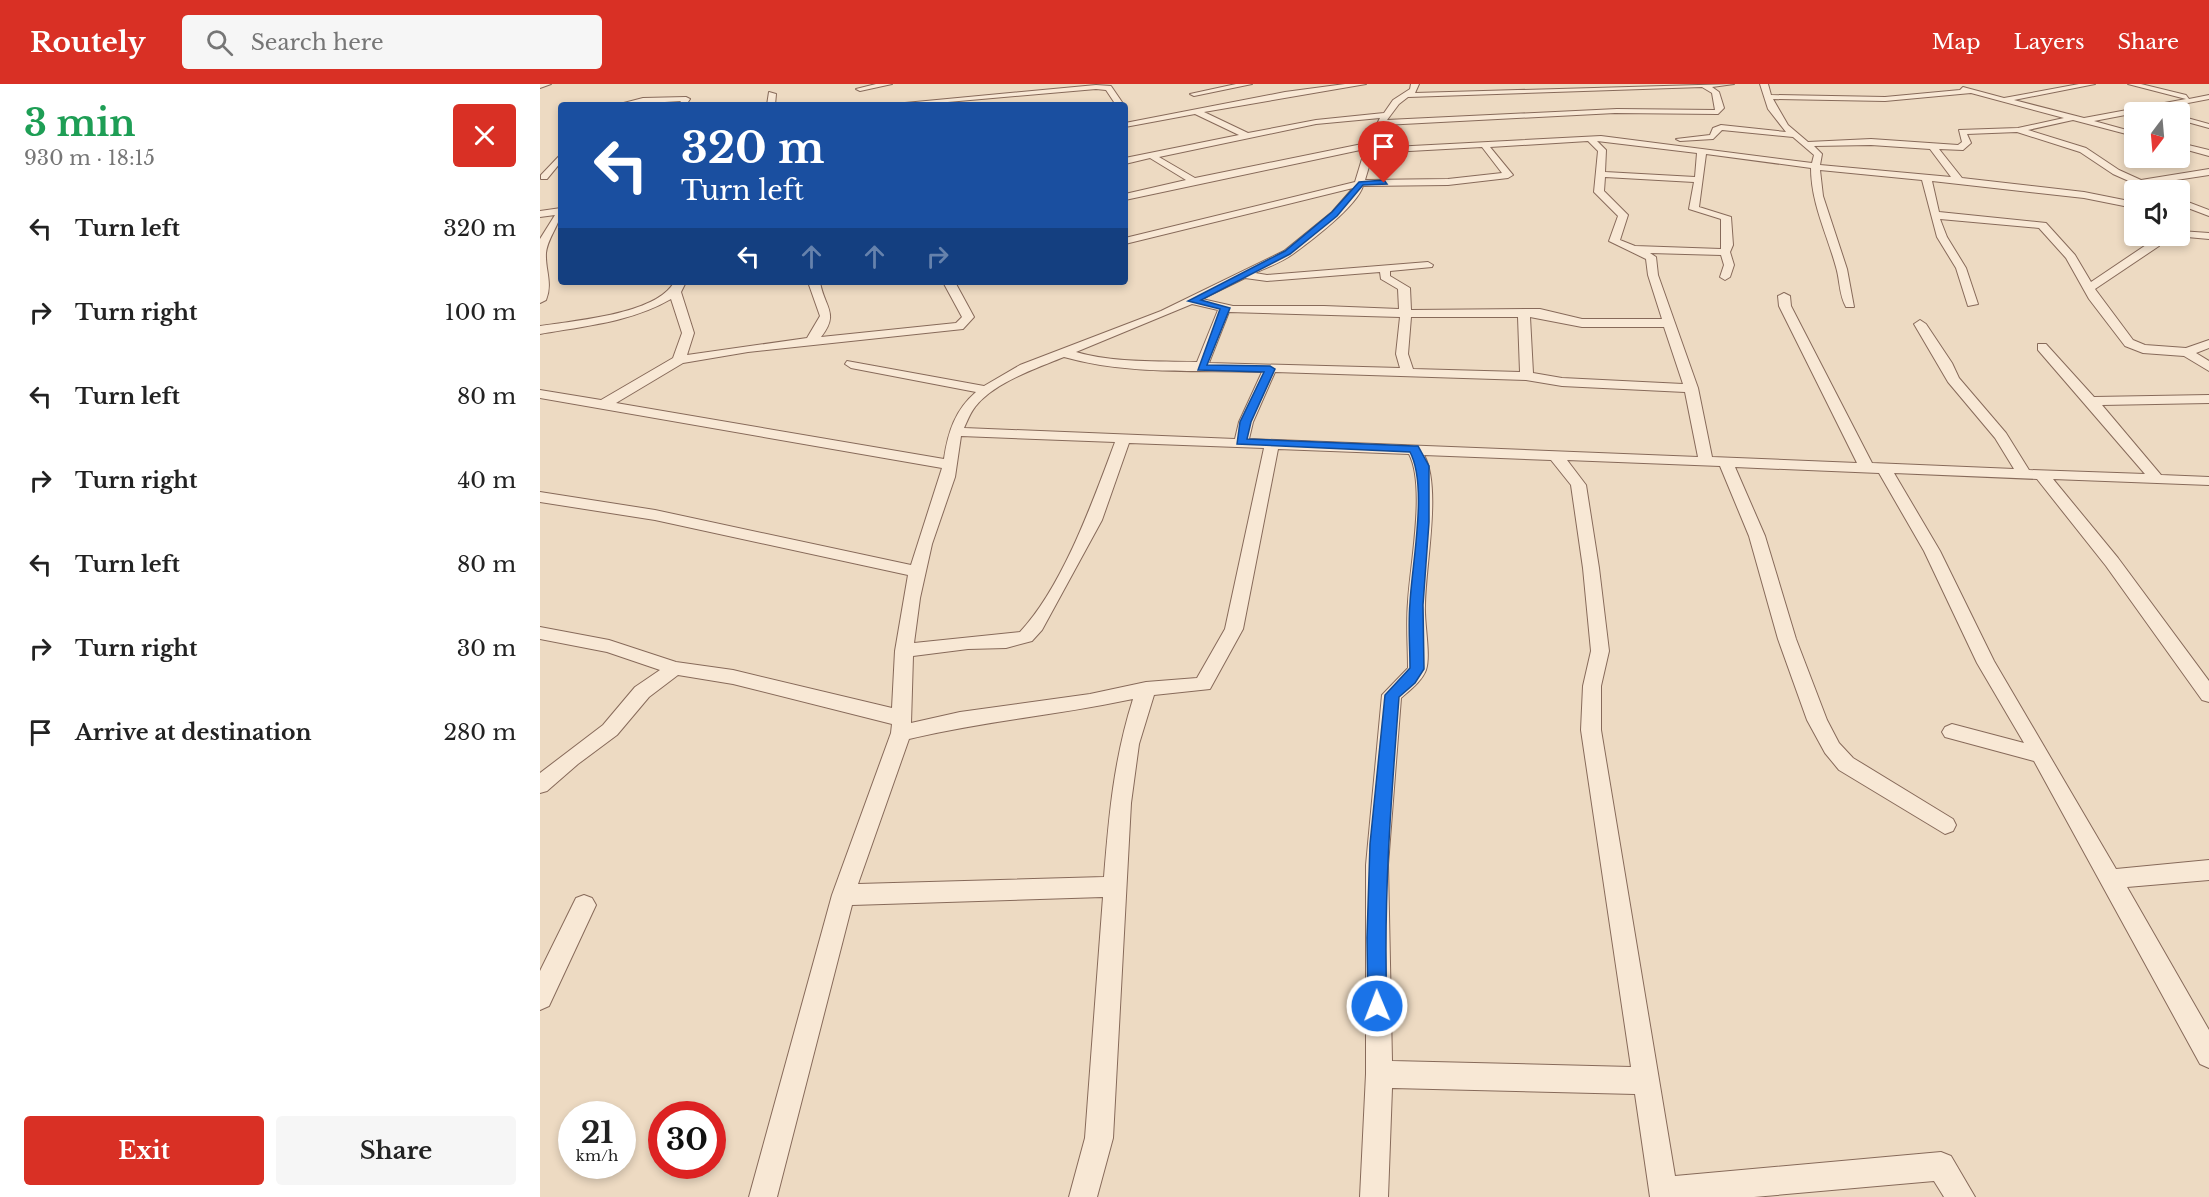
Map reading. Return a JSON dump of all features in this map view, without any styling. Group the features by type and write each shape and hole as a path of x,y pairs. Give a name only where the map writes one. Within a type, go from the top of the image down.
{"street":[{"path":"540,86 547,84"},
{"path":"860,100 860,87 888,84"},
{"path":"1188,84 1201,110 1247,136"},
{"path":"1194,94 1248,84"},
{"path":"1129,125 1285,94 1362,84"},
{"path":"762,1197 843,896 902,727 904,651 911,598 924,544 937,512 951,464 955,432 969,405 986,390 1025,368 1192,301 1272,262 1303,241 1347,202 1361,183 1370,148 1384,119 1396,102 1412,90 1730,84"},
{"path":"1764,84 1777,117 1794,135 1809,144 1818,154 1815,163 1817,167 1815,189 1843,271 1844,286 1850,305"},
{"path":"1947,84 2124,131"},
{"path":"2061,84 2071,87"},
{"path":"2006,100 2091,84"},
{"path":"2132,84 2193,99"},
{"path":"1128,160 1336,118 1718,112 1720,108 1718,97 1704,86"},
{"path":"952,102 1104,87 1108,88 1118,102"},
{"path":"1595,88 1604,97"},
{"path":"1768,97 1885,99 1973,92"},
{"path":"1031,93 1032,102"},
{"path":"771,102 772,94"},
{"path":"2177,102 2209,97"},
{"path":"634,102 686,99 684,102"},
{"path":"1611,104 1621,115"},
{"path":"2083,121 2124,113"},
{"path":"1809,144 1871,142 1954,149 1966,143 1962,132 2018,130 2042,123 2074,118"},
{"path":"2190,121 2209,126"},
{"path":"1128,196 1193,181 1370,148 1485,146 1589,138 1713,137 1716,130 1722,127 1794,135"},
{"path":"2018,130 2033,137 2083,150 2134,180"},
{"path":"1589,138 1602,150 1599,192 1623,215 1614,241 1651,257 1653,275 1690,388 1706,461"},
{"path":"1644,139 1817,167 2084,195 2124,203"},
{"path":"1128,240 1361,183 1448,182 1508,175 1485,146"},
{"path":"1935,147 1934,151 1959,181"},
{"path":"2190,148 2209,153"},
{"path":"1701,150 1694,209 1720,215 1728,221 1728,245 1725,252 1729,265 1725,277"},
{"path":"1152,156 1193,181"},
{"path":"542,177 558,160"},
{"path":"2158,180 2209,172"},
{"path":"1601,174 1698,180"},
{"path":"542,177 558,176"},
{"path":"1926,178 1933,200 1934,215 1942,237 1960,268 1972,304"},
{"path":"2190,206 2209,214"},
{"path":"540,214 558,212"},
{"path":"2190,212 2209,214"},
{"path":"1934,215 2042,225 2071,257 2110,322 2129,343 2143,349 2187,352 2209,344"},
{"path":"540,300 546,286 541,253 550,229 558,217"},
{"path":"2190,235 2209,236"},
{"path":"2090,287 2152,246"},
{"path":"1632,248 1725,252"},
{"path":"1245,275 1267,278 1428,265"},
{"path":"1385,267 1385,277 1404,288 1406,329 1402,354 1408,372"},
{"path":"811,341 827,318 824,305 815,291 814,285"},
{"path":"602,405 679,360 811,341 958,326 968,317 951,285"},
{"path":"540,330 633,313 658,303 678,287 688,333 679,360"},
{"path":"1784,296 1785,306 1828,395 1932,551 1986,663 2042,755 2209,1055"},
{"path":"1192,301 1225,308 1342,310 1404,314 1525,313 1551,315 1561,320 1582,323 1668,323"},
{"path":"1201,368 1225,308"},
{"path":"1525,313 1522,321 1528,364 1526,376"},
{"path":"1920,324 1946,363 1953,379 2032,473 2112,562 2209,695"},
{"path":"2042,347 2155,477"},
{"path":"2187,352 2209,367"},
{"path":"1064,353 1092,361 1201,368 1526,376 1562,382 1690,388"},
{"path":"851,364 986,390"},
{"path":"1240,442 1246,422 1270,369"},
{"path":"540,394 781,434 923,462 951,464"},
{"path":"2091,401 2209,399"},
{"path":"955,432 2155,477 2205,484"},
{"path":"904,651 968,643 1006,642 1026,637 1050,604 1094,520 1124,438"},
{"path":"902,727 1090,701 1146,689 1203,684 1234,629 1272,443"},
{"path":"1374,1197 1379,1074 1377,866 1392,695 1410,679 1417,669 1416,605 1423,522 1423,466 1414,449"},
{"path":"1556,456 1578,485 1591,568 1600,651 1592,686 1591,730 1664,1194 1941,1166 1960,1197"},
{"path":"1726,462 1757,536 1787,639 1817,720 1832,748 1846,764 1945,825"},
{"path":"540,497 655,515 918,572"},
{"path":"540,633 609,646 675,668 733,677 890,715 902,727"},
{"path":"540,784 610,730 642,692 675,668"},
{"path":"1083,1197 1099,1138 1120,803 1129,744 1146,689"},
{"path":"1952,732 2042,755"},
{"path":"2110,879 2209,870"},
{"path":"843,896 1114,886"},
{"path":"540,998 584,905"},
{"path":"1379,1074 1645,1081"}],"route":[{"path":"1377,1006 1377,866 1392,695 1410,679 1417,669 1416,605 1423,522 1423,466 1414,449 1240,442 1253,404 1270,369 1201,368 1225,308 1192,301 1288,253 1335,214 1357,191 1361,183 1384,183"}]}
